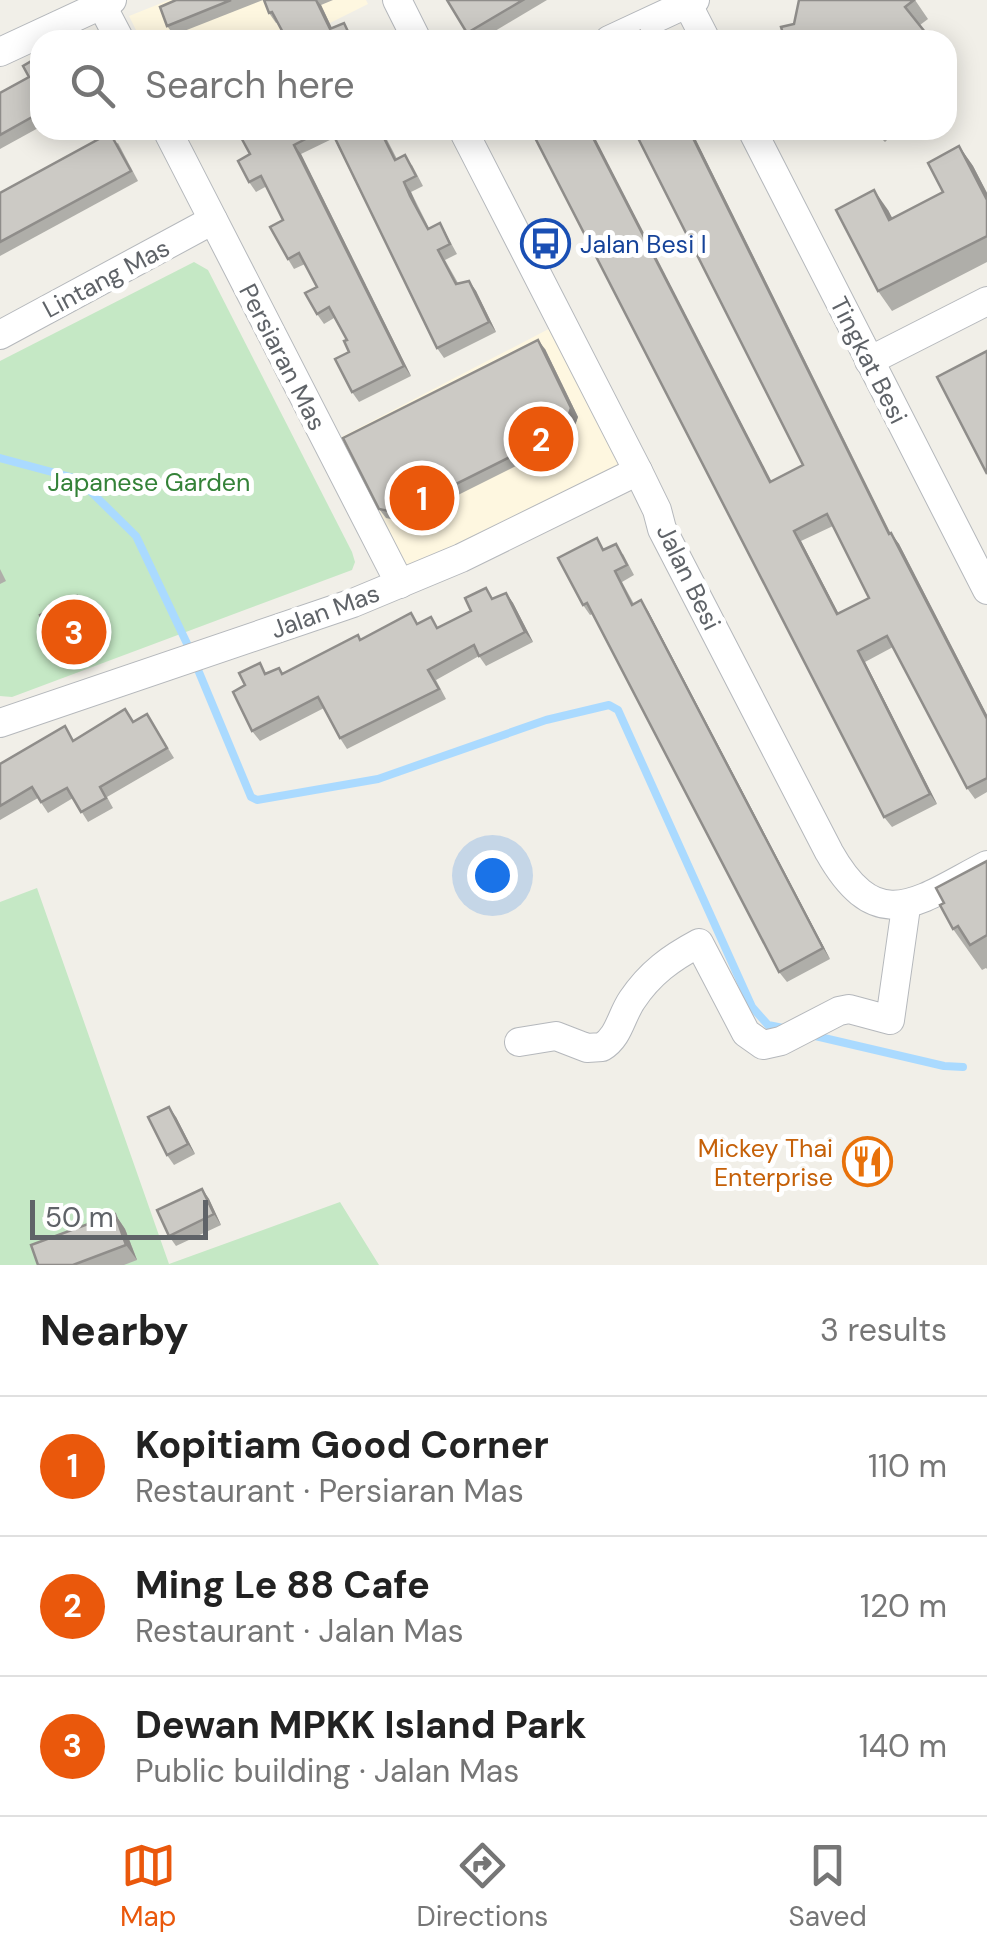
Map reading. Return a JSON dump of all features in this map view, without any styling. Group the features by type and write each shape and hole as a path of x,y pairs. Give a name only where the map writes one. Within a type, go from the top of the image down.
{"street":[{"path":"397,0 412,30"},
{"path":"46,30 104,2 116,30"},
{"path":"631,30 691,2 702,30"},
{"path":"0,52 30,38"},
{"name":"Persiaran Mas","path":"172,140 400,584"},
{"name":"Jalan Besi","path":"468,140 838,868 864,895 881,903 906,907"},
{"name":"Tingkat Besi","path":"757,140 984,575"},
{"name":"Lintang Mas","path":"0,335 213,220"},
{"path":"869,360 987,302"},
{"name":"Jalan Mas","path":"0,723 400,584 638,472"},
{"path":"594,493 621,498 662,528"},
{"path":"519,1042 556,1036 587,1048 602,1048 655,971 699,943 746,1033 763,1046 849,1010 890,1020 906,907 987,865"}],"shaded area":[{"path":"169,0 366,0 368,4 316,30 136,30 129,16"},
{"path":"562,322 638,471 400,584 328,444"}],"green space":[{"name":"Japanese Garden","path":"194,262 208,270 352,552 352,570 12,697 0,696 0,361"},
{"path":"37,888 169,1264 340,1202 379,1265 0,1265 0,902"}],"building":[{"path":"176,0 231,0 167,26 160,7"},
{"path":"264,0 316,0 330,29 344,23 347,30 282,30 272,12 269,13"},
{"path":"447,0 523,0 472,30 465,30"},
{"path":"799,0 914,0 905,7 923,30 782,30 781,27 794,24"},
{"path":"30,62 30,118 0,135 0,93 29,77 23,66"},
{"path":"97,140 114,140 131,171 0,242 0,193"},
{"path":"242,140 304,140 294,145 404,366 352,392 335,359 349,352 344,341 347,340 329,307 317,314 305,293 317,287 299,253 288,259 270,227 283,220 261,176 249,182 238,161 250,154"},
{"path":"336,140 385,140 395,160 405,155 416,176 404,182 410,196 428,229 440,223 450,244 438,250 456,284 469,281 489,322 437,348"},
{"path":"536,140 594,140 770,482 803,465 639,140 694,140 889,534 987,719 987,778 967,788 887,636 858,651 930,794 884,817","holes":["827,514 869,598 837,614 794,531"]},
{"path":"959,146 987,200 987,236 878,291 836,210 874,190 889,220 943,192 928,163"},
{"path":"538,340 571,408 564,430 398,513 379,509 343,438"},
{"path":"987,351 987,474 937,377"},
{"path":"597,538 603,550 616,544 627,565 615,571 632,605 641,600 823,948 779,972 587,603 583,605 558,558"},
{"path":"486,588 492,599 506,593 525,632 479,656 474,645 428,670 439,689 340,738 318,697 252,731 233,692 245,685 239,673 260,663 265,674 279,668 282,674 411,613 417,624 431,617 437,628 471,611 465,598"},
{"path":"77,596 93,629 56,648 40,615"},
{"path":"125,709 133,722 147,714 167,748 100,787 106,798 81,812 67,788 41,802 32,787 0,806 0,764 65,726 73,741"},
{"path":"987,861 987,935 970,945 958,926 953,929 936,888"},
{"path":"169,1107 188,1144 167,1155 148,1117"},
{"path":"202,1189 214,1214 169,1236 157,1210"},
{"path":"115,1214 126,1245 73,1265 38,1265 31,1245"}],"waterway":[{"path":"0,458 78,479 136,536 191,652"},
{"path":"196,665 251,797 257,800 378,779 546,720 609,705 618,710 752,1007 768,1025 788,1029"},
{"path":"811,1035 963,1067"}],"place":[{"name":"Jalan Besi I","path":"545,244"},
{"name":"Ming Le 88 Cafe","path":"541,439"},
{"name":"Kopitiam Good Corner","path":"422,498"},
{"name":"Dewan MPKK Island Park","path":"74,632"},
{"name":"Mickey Thai Enterprise","path":"868,1162"}]}
